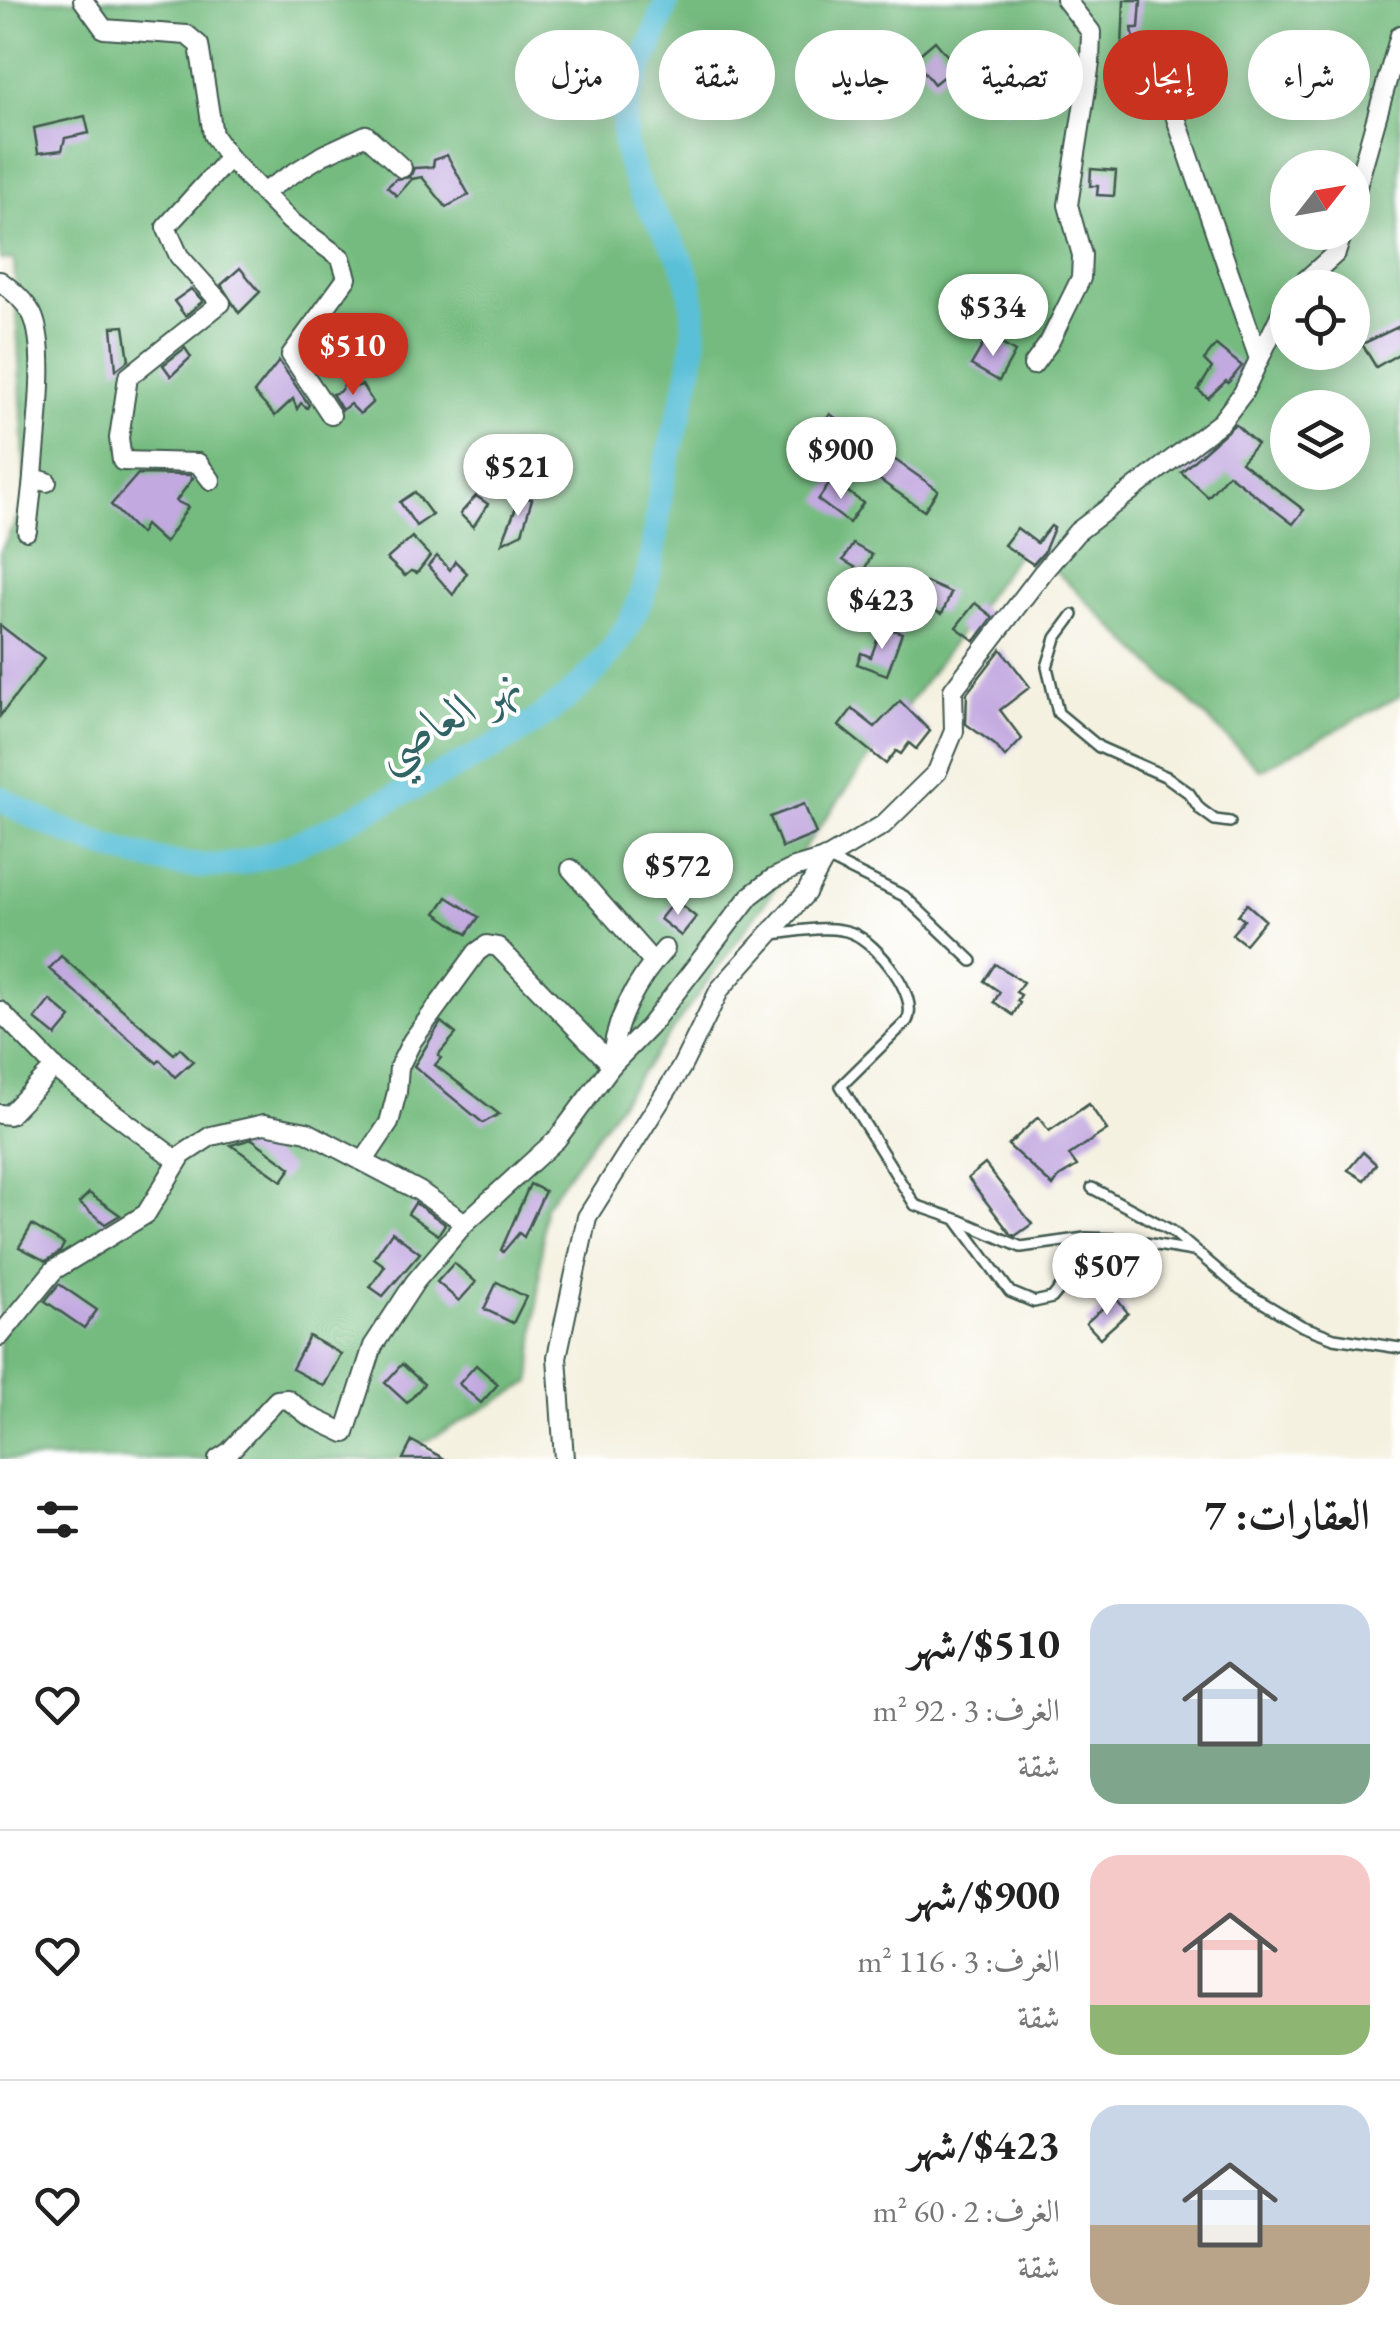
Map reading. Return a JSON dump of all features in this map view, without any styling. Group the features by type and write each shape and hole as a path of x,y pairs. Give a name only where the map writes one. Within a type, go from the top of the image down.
{"street":[{"path":"83,0 104,29 187,35 199,44 213,135 290,220 341,258 347,278 292,355 331,416"},
{"path":"1033,365 1049,343 1081,278 1082,256 1068,204 1090,63 1091,32 1066,0"},
{"path":"1367,150 1400,36"},
{"path":"1178,120 1258,356"},
{"path":"263,192 323,155 366,135 402,168"},
{"path":"211,480 198,463 122,461 118,438 128,377 222,303 179,256 166,227 230,158"},
{"path":"1317,270 1337,250"},
{"path":"0,280 22,298 34,318 38,342 40,480 27,531"},
{"path":"218,1459 277,1400 287,1399 309,1416 345,1433 374,1346 415,1282 465,1223 557,1139 612,1066 662,1012 750,896 794,868 826,858 882,825 937,772 954,731 953,690 1078,532 1221,422 1243,393 1270,333"},
{"path":"564,1459 557,1356 587,1218 680,1068 720,989 806,893 826,858"},
{"path":"571,870 659,956 634,992 612,1043 612,1066"},
{"path":"363,1162 388,1124 397,1092 398,1067 412,1041 477,952 487,946 498,947 612,1066"},
{"path":"0,1011 55,1067 178,1162"},
{"path":"0,1114 9,1116 55,1067"},
{"path":"0,1336 54,1270 146,1214 182,1155 211,1136 264,1124 308,1132 420,1191 465,1223"}],"lane":[{"path":"1073,615 1056,638 1047,667 1058,714 1099,748 1166,777 1189,793 1200,809 1216,820 1230,822"},
{"path":"826,858 904,896 972,961"},
{"path":"769,934 842,930 854,933 880,954 912,1001 907,1021 841,1086 916,1205 1021,1246 1121,1238 1193,1252"},
{"path":"1092,1188 1172,1230 1240,1289 1302,1326 1334,1338 1400,1348"},
{"path":"956,1218 1010,1292 1034,1302 1052,1298 1061,1287 1072,1252 1085,1238"}],"green space":[{"path":"0,0 1400,0 1400,696 1260,770 1026,542 545,1206 531,1382 395,1459 0,1459 0,553 26,499 14,260 0,259"}],"building":[{"path":"1124,0 1141,0 1139,28 1123,30"},
{"path":"935,41 946,54 946,74 934,84 926,74 926,49"},
{"path":"85,116 89,133 65,138 62,150 38,153 34,128"},
{"path":"447,155 469,195 446,207 422,177 412,179 397,196 387,187 396,179 410,177 414,168 433,167 434,160"},
{"path":"1091,169 1116,171 1114,196 1097,195 1098,186 1090,186"},
{"path":"240,268 260,292 239,313 221,285"},
{"path":"191,289 203,301 185,316 174,301"},
{"path":"124,326 129,360 116,370 112,327"},
{"path":"1400,326 1400,353 1376,367 1370,357 1370,340"},
{"path":"988,336 1015,352 999,381 971,365"},
{"path":"1216,345 1242,366 1208,398 1198,390 1212,368 1204,360"},
{"path":"185,348 191,357 171,376 163,365"},
{"path":"279,361 309,405 307,408 301,403 297,409 293,399 275,416 254,393"},
{"path":"347,382 355,387 362,385 373,402 360,414 350,404 342,410 332,394"},
{"path":"830,414 938,490 924,511 830,445 821,458 807,448"},
{"path":"1235,424 1257,444 1241,462 1270,484 1270,490 1278,490 1304,510 1293,524 1228,474 1208,497 1181,472"},
{"path":"138,474 193,478 176,501 188,507 165,543 145,525 140,534 111,505"},
{"path":"832,480 863,503 849,523 818,500"},
{"path":"415,492 432,515 416,526 400,502"},
{"path":"476,496 488,504 473,527 460,514"},
{"path":"520,497 532,499 522,533 502,543"},
{"path":"1051,526 1054,528 1044,552 1033,564 1004,545 1017,528 1037,543"},
{"path":"412,537 430,556 417,573 411,571 405,576 387,559"},
{"path":"853,544 872,555 863,572 843,560"},
{"path":"437,556 450,570 455,561 467,573 453,595 428,566"},
{"path":"926,582 951,593 942,614 917,603"},
{"path":"975,603 993,617 975,641 956,627"},
{"path":"0,625 44,659 0,716"},
{"path":"882,626 902,633 887,675 857,664 861,653 871,657"},
{"path":"1001,649 1030,687 1000,710 1022,739 1005,757 966,724 967,693"},
{"path":"900,701 930,731 916,749 909,743 886,764 839,726 852,709 875,727"},
{"path":"804,804 816,834 782,848 770,817"},
{"path":"447,897 479,917 467,934 436,913"},
{"path":"675,900 696,917 681,936 660,919"},
{"path":"1247,904 1265,920 1245,944 1232,934 1244,920 1238,915"},
{"path":"61,956 174,1054 180,1048 193,1061 175,1077 160,1060 157,1063 49,969"},
{"path":"995,964 1023,982 1016,992 1021,995 1017,1001 1020,1003 1013,1015 994,1002 1000,992 984,981"},
{"path":"50,1000 71,1018 56,1036 35,1019"},
{"path":"441,1022 456,1034 438,1055 441,1058 435,1065 499,1114 483,1123 414,1066"},
{"path":"1089,1104 1107,1130 1069,1155 1077,1166 1059,1177 1053,1186 1008,1145 1038,1117 1049,1131"},
{"path":"252,1139 291,1168 282,1181 231,1145"},
{"path":"1363,1152 1376,1164 1364,1180 1348,1170"},
{"path":"985,1164 1032,1224 1015,1236 968,1178"},
{"path":"530,1184 545,1191 524,1237 519,1233 503,1252 501,1250"},
{"path":"89,1193 120,1215 105,1224 79,1203"},
{"path":"415,1203 445,1224 438,1235 408,1214"},
{"path":"32,1225 64,1244 60,1252 46,1261 19,1247"},
{"path":"392,1232 420,1253 383,1296 370,1287 385,1266 374,1258"},
{"path":"454,1263 476,1282 459,1301 437,1282"},
{"path":"497,1282 526,1297 513,1323 484,1309"},
{"path":"59,1284 97,1310 84,1328 45,1301"},
{"path":"1115,1297 1128,1313 1100,1338 1086,1323"},
{"path":"309,1336 341,1354 324,1386 292,1369"},
{"path":"402,1364 424,1384 407,1403 385,1383"},
{"path":"476,1365 498,1384 481,1403 459,1384"},
{"path":"412,1441 445,1459 403,1459"}],"waterway":[{"name":"نهر العاصي","path":"0,798 85,839 152,859 184,865 244,862 312,837 493,748 565,699 597,669 623,635 647,581 662,486 692,358 694,311 687,274 645,199 631,169 625,142 629,96 667,0"}]}
